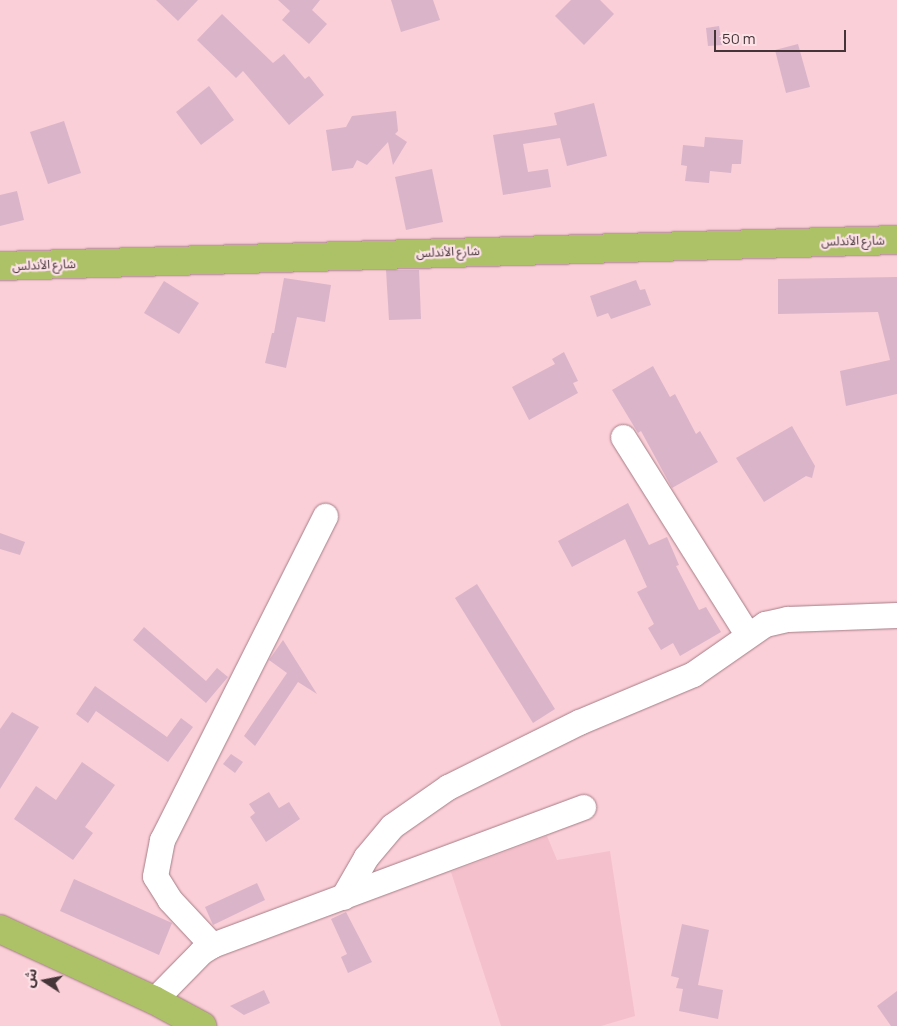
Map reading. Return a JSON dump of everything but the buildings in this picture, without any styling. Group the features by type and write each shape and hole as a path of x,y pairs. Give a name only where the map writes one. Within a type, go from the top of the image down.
{"main road":[{"name":"شارع الأندلس","path":"0,266 897,240"},
{"path":"0,930 154,1000 202,1026"}],"street":[{"path":"623,437 747,634"},
{"path":"212,945 170,900 154,876 162,840 325,516"},
{"path":"343,897 366,857 392,826 448,787 578,722 693,674 747,634 787,618 897,615"},
{"path":"154,1000 201,952 212,945 583,807"}],"shaded area":[{"path":"547,836 557,860 610,851 635,1016 601,1026 501,1026 451,872"}]}
